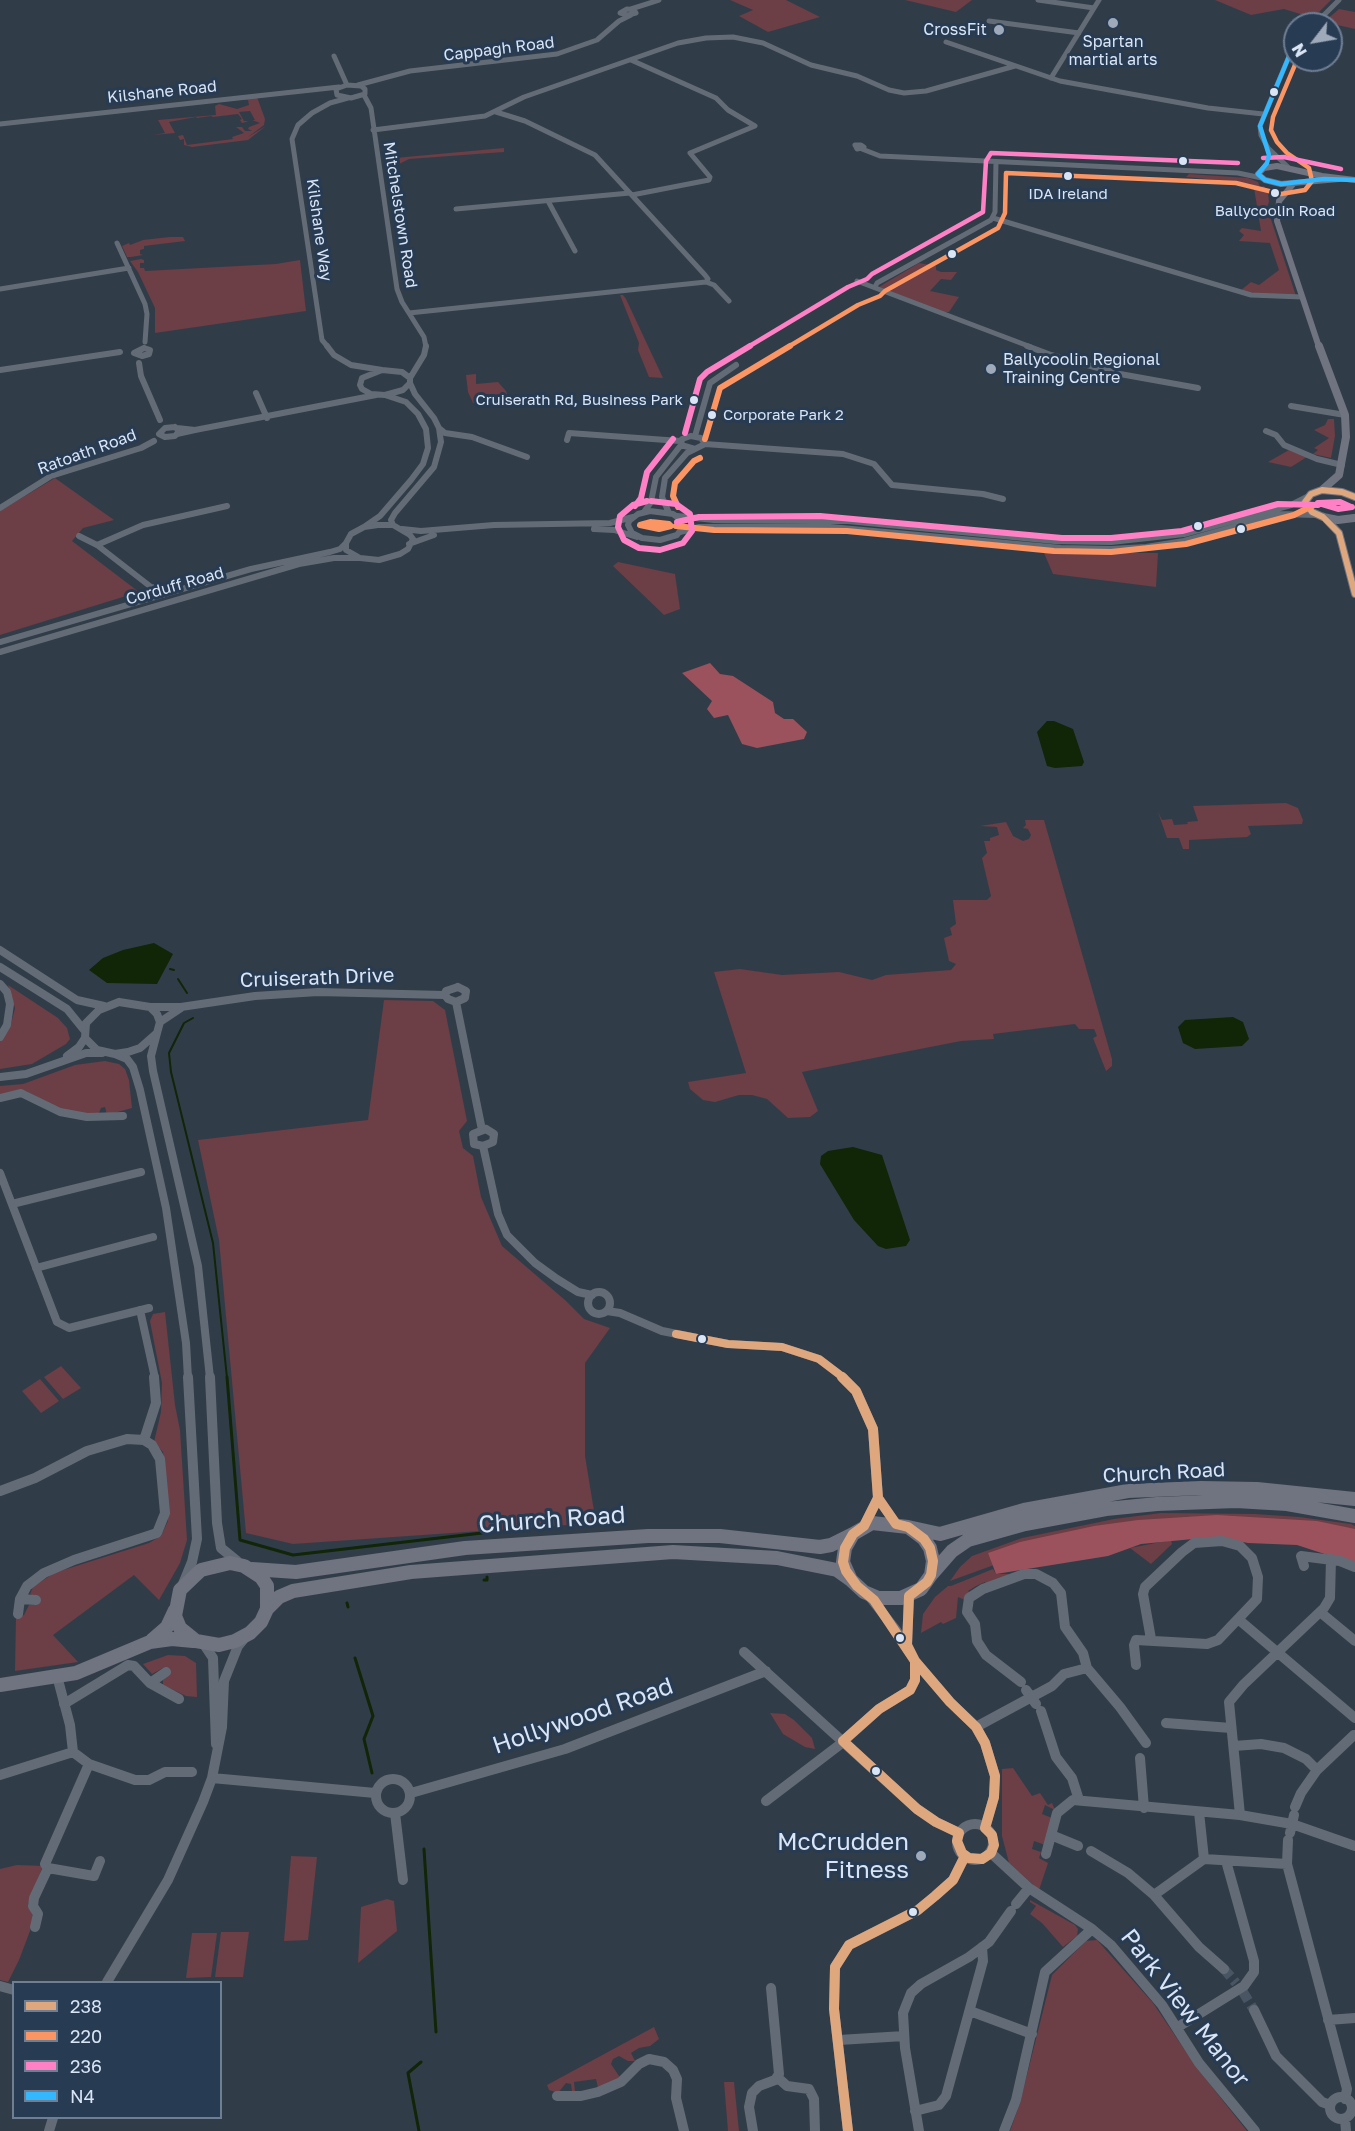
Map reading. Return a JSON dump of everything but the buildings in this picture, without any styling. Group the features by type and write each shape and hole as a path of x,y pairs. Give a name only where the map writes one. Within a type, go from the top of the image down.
{"main road":[{"path":"1339,179 1269,182 1258,174 1262,169 1288,167 1297,171 1355,180"},
{"path":"1297,171 1302,176 1279,201 1277,222 1345,415 1346,437 1339,475 1322,490 1307,497 1307,507 1340,533"},
{"path":"1269,182 1279,201"},
{"path":"1339,475 1353,496"},
{"path":"1322,490 1353,496"},
{"path":"1320,516 1338,520 1354,517"},
{"path":"1354,517 1343,525 1340,533 1355,594"},
{"name":"Church Road","path":"902,1525 940,1534 1024,1510 1128,1491 1201,1488 1257,1489 1355,1499"},
{"name":"Church Road","path":"931,1575 952,1551 968,1540 1025,1524 1106,1509 1157,1504 1236,1501 1287,1504 1355,1516"},
{"path":"872,1523 902,1525 924,1539 930,1548 933,1562 931,1575 921,1589 909,1596 893,1599 878,1598 864,1592 851,1580 846,1571 843,1555 858,1530 872,1523"},
{"name":"Church Road","path":"248,1568 296,1572 465,1548 648,1536 720,1536 820,1547 831,1545 858,1530"},
{"name":"Church Road","path":"267,1608 279,1597 293,1591 411,1572 673,1552 777,1558 837,1570 851,1580"},
{"path":"0,1685 88,1669 150,1642 172,1639 219,1645 235,1641 250,1633 261,1622 267,1608 267,1586 261,1577 248,1568 230,1563 201,1570 180,1590 167,1627 150,1642"},
{"path":"175,1609 180,1628 200,1642"}],"street":[{"name":"Cappagh Road","path":"337,91 347,85 373,82 410,71 557,54 597,40 632,12 659,0"},
{"path":"1038,0 1094,8"},
{"path":"1051,78 1099,0"},
{"path":"1327,12 1339,0"},
{"path":"619,21 621,14 632,12"},
{"path":"989,21 1079,33"},
{"path":"374,130 471,120 496,112 524,97 695,39 743,39 771,46 821,69 857,76 889,90 912,93 1014,66"},
{"path":"946,42 1051,78 1190,105 1263,114"},
{"path":"334,56 347,85"},
{"path":"456,209 631,194 709,180 710,177 690,153 755,126 728,110 716,98 631,60"},
{"path":"1283,67 1263,114 1260,131 1268,148 1288,167"},
{"name":"Cappagh Road","path":"364,92 373,82"},
{"path":"358,85 364,92"},
{"name":"Kilshane Road","path":"0,124 327,89 351,98"},
{"name":"Kilshane Way","path":"330,103 337,91"},
{"name":"Kilshane Way","path":"362,389 360,376 351,365 327,348 320,333 292,139 298,124 312,113 330,103 364,92"},
{"name":"Mitchelstown Road","path":"364,92 371,108 386,204 392,270 397,289 425,341 425,351 410,381"},
{"path":"351,98 366,101"},
{"path":"496,112 525,121 591,152 705,275 708,279 706,282"},
{"path":"1238,173 1262,169 1268,159 1268,148"},
{"path":"861,149 880,156 1238,173 1262,178"},
{"path":"993,218 996,162"},
{"path":"548,201 575,251"},
{"path":"875,287 877,283 993,218 1251,295 1302,297"},
{"path":"117,243 147,314 146,348 139,363"},
{"path":"0,289 129,268"},
{"path":"857,281 998,337 1050,355 1119,374 1198,388"},
{"path":"409,313 706,282 714,285 729,301"},
{"path":"0,370 120,352 136,352 146,348"},
{"path":"136,352 141,376 160,420 177,431 267,417 376,394"},
{"path":"395,370 418,362"},
{"name":"Kilshane Way","path":"351,365 395,370"},
{"path":"695,436 710,383 736,365"},
{"path":"360,381 368,374 382,370"},
{"path":"395,370 410,381 415,394 445,433 466,436 527,458"},
{"path":"385,395 403,390 410,381"},
{"path":"346,401 362,389 406,402 418,414 426,429 428,448 423,464 380,516 364,527"},
{"path":"256,393 267,417"},
{"path":"1291,406 1345,415"},
{"path":"159,432 160,420"},
{"path":"159,432 168,427"},
{"path":"439,428 439,453"},
{"name":"Ratoath Road","path":"0,508 51,476 133,450 168,437 177,431"},
{"path":"1266,431 1275,435 1284,445 1317,459 1342,465"},
{"path":"159,432 168,437"},
{"name":"Ratoath Road","path":"154,441 159,432"},
{"path":"567,440 569,433 681,443 695,449"},
{"path":"393,525 391,520 395,513 424,481 448,440 466,436"},
{"path":"364,527 393,525 402,529 421,531 504,525 610,523 644,512 650,505 656,477 684,438 695,436 704,440 705,444"},
{"path":"669,513 664,507 662,497 665,478 687,453 705,444 843,454 874,464 892,485 983,494 1003,499"},
{"path":"644,512 669,513 714,520 848,521 1055,541 1111,542 1184,534 1291,505 1307,497"},
{"path":"97,545 133,528 214,505 227,506"},
{"path":"409,544 427,536 531,529 606,529 660,540 699,527 819,526 909,532 1032,546 1110,549 1175,543 1280,514 1298,513 1320,516"},
{"path":"677,516 683,524 680,532"},
{"path":"633,517 628,525 637,537"},
{"name":"Corduff Road","path":"0,642 220,578 340,549 351,534 364,527"},
{"path":"402,529 412,539 409,544"},
{"path":"79,537 97,545 140,581 155,589 168,590 220,578"},
{"path":"346,543 346,550 360,558"},
{"name":"Corduff Road","path":"0,652 289,567 334,558 386,559 408,549 409,544"},
{"path":"69,623 139,599 146,590 140,581"},
{"path":"0,950 77,1000 88,1004 108,1005 130,1002 150,1007 157,1014 160,1022 151,1056 198,1266 210,1379 217,1523 221,1548 229,1557 248,1568"},
{"path":"0,967 67,1009 90,1045 127,1059 134,1067 166,1208 186,1343 197,1544 180,1590"},
{"path":"0,984 7,992 10,1004 7,1025 0,1037"},
{"name":"Cruiserath Drive","path":"150,1007 190,1006 255,996 318,992 445,995 451,988 464,989 467,993 465,998 456,1002"},
{"path":"445,995 456,1002 482,1130"},
{"path":"64,1059 79,1047 91,1016 108,1005"},
{"name":"Cruiserath Drive","path":"160,1022 168,1015 190,1006"},
{"path":"0,1077 26,1074 86,1053 110,1053 140,1048 157,1033"},
{"path":"0,1098 21,1092 60,1112 123,1116"},
{"path":"482,1130 492,1132 495,1137 490,1144 483,1146 474,1144 472,1139 476,1132 482,1130"},
{"path":"483,1146 498,1215 507,1235 535,1263 579,1292 592,1295 600,1293 608,1296 609,1308"},
{"path":"0,1173 57,1322 62,1327 69,1328 145,1309 156,1384 156,1403 144,1440"},
{"path":"12,1204 129,1179 141,1173"},
{"path":"36,1268 139,1236 153,1237"},
{"path":"579,1292 587,1306 596,1312 609,1308 662,1331 728,1344 782,1347 819,1359 838,1372 856,1391 873,1429 878,1498 858,1530"},
{"path":"587,1306 587,1300 592,1295"},
{"path":"0,1491 35,1478 106,1444 127,1439 144,1440 152,1445 160,1459 165,1513 157,1533 74,1560 44,1573 27,1586 20,1599 18,1614"},
{"path":"878,1498 902,1525"},
{"path":"1136,1665 1134,1645 1136,1640 1151,1639 1208,1644 1218,1640 1257,1599 1259,1591 1252,1558 1240,1546 1222,1541 1194,1543 1145,1587 1143,1594 1151,1639"},
{"path":"1304,1566 1301,1556 1331,1559 1355,1567"},
{"path":"1240,1815 1228,1707 1232,1697 1320,1612 1330,1598 1331,1559"},
{"path":"1079,1800 1072,1778 1056,1757 1031,1697 986,1655 977,1641 975,1624 967,1612 969,1598 982,1589 1024,1574 1036,1574 1047,1578 1061,1593 1065,1627 1083,1653 1087,1668 1120,1707 1146,1743"},
{"path":"864,1592 884,1613 907,1645 915,1661 950,1702 976,1727 991,1755 995,1776 994,1797 985,1828"},
{"path":"907,1645 909,1596"},
{"path":"20,1599 36,1600"},
{"path":"1320,1612 1355,1641"},
{"path":"1238,1619 1355,1718"},
{"path":"108,1981 168,1880 212,1778 222,1727 224,1682 227,1670 238,1646 250,1633"},
{"path":"200,1642 213,1658 216,1751"},
{"path":"744,1652 917,1809 958,1833"},
{"path":"766,1801 843,1741 879,1709 910,1690 915,1680 915,1661"},
{"path":"64,1704 111,1673 128,1665 134,1665 150,1683 179,1699"},
{"path":"976,1727 1052,1686 1064,1674 1087,1668"},
{"name":"Hollywood Road","path":"411,1793 565,1749 766,1671"},
{"path":"150,1683 166,1672"},
{"path":"57,1676 70,1725 73,1752 89,1764 135,1780 149,1780 165,1772 192,1772"},
{"path":"1166,1723 1231,1728"},
{"path":"1345,2099 1347,2089 1287,1864 1292,1824 1301,1793 1317,1770 1354,1735"},
{"path":"1234,1746 1261,1744 1284,1748 1306,1759 1317,1770"},
{"path":"0,1774 73,1752"},
{"path":"1140,1758 1144,1808"},
{"path":"48,1868 45,1864 89,1764"},
{"path":"212,1778 375,1793"},
{"path":"394,1779 405,1783 411,1793 409,1803 394,1813 383,1812 379,1809 374,1799 375,1793 382,1783 394,1779"},
{"path":"1046,1854 1058,1813 1063,1806 1073,1800 1240,1815 1292,1824 1355,1846"},
{"path":"1199,1812 1204,1859"},
{"path":"394,1813 403,1880"},
{"path":"971,1824 985,1828 994,1840 991,1853 979,1860 965,1856 958,1845 958,1833 971,1824"},
{"path":"1051,1835 1078,1846"},
{"path":"1091,1851 1128,1873 1154,1895 1199,1947 1224,1969"},
{"name":"Park View Manor","path":"991,1853 1029,1888 1092,1929 1111,1945 1162,2005 1199,2063 1255,2131"},
{"path":"848,2131 833,1982 835,1967 849,1946 918,1910 935,1896 952,1880 965,1856"},
{"path":"1154,1895 1204,1859 1287,1864"},
{"path":"48,1868 94,1876 100,1861"},
{"path":"1178,2027 1240,1988 1251,1979 1254,1972 1254,1961 1226,1861"},
{"path":"35,1927 38,1914 33,1906 34,1898 48,1868"},
{"path":"919,2131 904,2036 903,2013 911,1994 921,1984 969,1957 989,1942 1029,1888"},
{"path":"1004,2131 1016,2100 1045,1972 1092,1929"},
{"path":"915,2111 939,2105 946,2096 970,2011 982,1961 982,1947"},
{"path":"753,2131 749,2107 752,2093 759,2086 775,2080 779,2074 771,1988"},
{"path":"1254,2010 1276,2056 1322,2102 1330,2105 1335,2115 1346,2125 1352,2112 1351,2105 1345,2099 1335,2098 1330,2105"},
{"path":"970,2011 1032,2034"},
{"path":"1328,2020 1355,2018"},
{"path":"839,2040 904,2036"},
{"path":"557,2096 581,2096 598,2092 621,2082 639,2064 649,2060 664,2062 673,2070 677,2079 676,2098 684,2131"},
{"path":"777,2077 787,2085 809,2090 814,2099 815,2131"}],"shaded area":[{"path":"730,0 786,0 820,17 768,32 739,16 753,10"},
{"path":"905,0 972,0 956,12"},
{"path":"1215,0 1331,0 1319,12 1294,12 1284,9 1251,15"},
{"path":"1339,9 1355,12 1355,29 1343,26 1343,12 1336,12"},
{"path":"257,97 265,119 264,125 248,137 266,126 248,140 192,147 184,145 184,139 180,140 178,136 183,135 187,145 233,139 232,137 244,133 236,127 252,131 248,129 249,127 260,123 252,120 255,120 250,111 239,112 244,121 248,121 242,123 238,114 196,117 169,122 175,133 153,135 165,133 158,120 216,115 215,106 219,104 237,109 249,105 248,100 242,99"},
{"path":"504,148 504,152 409,159 399,164 386,165 384,159"},
{"path":"1189,174 1248,178 1258,182 1260,187 1264,186 1268,193 1267,207 1296,296 1263,296 1240,291 1251,282 1259,285 1279,270 1270,243 1239,241 1244,235 1239,231 1242,228 1261,231 1254,188 1251,184 1186,177"},
{"path":"183,237 185,241 144,246 144,249 140,250 140,254 143,255 131,257 127,257 122,246 143,240"},
{"path":"141,259 144,263 140,263 140,268 144,268 145,271 276,264 300,260 306,311 155,333 155,308 138,272 130,261"},
{"path":"919,263 936,266 936,270 941,272 957,272 951,280 941,279 930,291 959,297 949,312 937,312 879,287"},
{"path":"620,295 626,299 663,378 649,377 638,350 639,343"},
{"path":"476,374 476,384 498,382 506,391 509,400 479,406 473,403 468,392 466,375"},
{"path":"1328,419 1334,419 1335,436 1331,458 1313,454 1318,450 1314,448 1329,438 1314,430 1325,425"},
{"path":"1289,450 1307,457 1291,467 1268,462"},
{"path":"55,478 114,520 83,528 72,541 139,592 0,635 0,511"},
{"path":"1044,553 1158,553 1156,587 1053,574"},
{"path":"618,562 675,574 680,609 664,615 613,566"},
{"path":"710,663 720,674 733,676 773,702 775,713 784,719 793,719 807,732 804,739 757,748 742,744 728,715 714,718 707,709 712,701 682,673"},
{"path":"1047,721 1054,721 1073,729 1084,762 1082,766 1055,768 1047,766 1037,732"},
{"path":"1286,803 1298,808 1303,820 1302,824 1248,826 1251,834 1247,837 1189,840 1189,849 1183,849 1179,838 1167,838 1158,812 1162,820 1172,819 1174,825 1198,821 1193,806"},
{"path":"1025,820 1044,820 1112,1059 1112,1066 1106,1071 1093,1038 1097,1036 1094,1029 1079,1029 1075,1024 993,1034 994,1039 961,1041 802,1072 818,1111 810,1117 788,1118 767,1099 752,1095 739,1095 715,1102 703,1100 690,1089 688,1082 746,1073 714,972 740,969 782,975 839,972 872,980 886,975 951,970 956,964 949,961 944,938 952,935 950,928 956,924 953,900 987,900 991,896 982,858 987,853 984,841 990,841 990,838 999,835 997,827 980,826 1006,822 1013,836 1023,841 1029,839 1031,835 1028,829 1023,828 1026,825"},
{"path":"154,943 173,954 157,984 107,983 89,970 103,958 123,950"},
{"path":"8,985 58,1018 67,1028 70,1039 66,1044 32,1064 0,1069 0,1042 11,1024 15,1008"},
{"path":"384,1000 433,1001 445,1010 467,1121 459,1131 463,1148 473,1156 481,1197 502,1246 584,1319 610,1328 585,1363 585,1456 596,1523 293,1544 246,1533 219,1240 198,1140 368,1120"},
{"path":"1233,1017 1243,1022 1249,1039 1242,1046 1195,1049 1183,1043 1178,1027 1185,1020"},
{"path":"105,1061 119,1064 125,1069 129,1080 132,1108 107,1115 105,1107 101,1108 99,1113 85,1114 65,1112 26,1091 18,1090 0,1096 0,1086 23,1084 75,1065"},
{"path":"853,1147 882,1155 910,1240 906,1246 886,1249 878,1246 854,1220 820,1164 821,1156 828,1151"},
{"path":"165,1312 175,1405 180,1430 187,1540 180,1563 159,1600 134,1575 53,1635 78,1662 15,1671 16,1618 24,1615 29,1605 38,1605 40,1599 30,1594 33,1587 54,1573 149,1543 161,1536 168,1521 163,1452 154,1442 161,1412 162,1383 150,1321 153,1314"},
{"path":"61,1366 81,1388 63,1399 44,1377"},
{"path":"40,1379 59,1401 41,1413 22,1391"},
{"path":"1161,1513 1299,1517 1351,1524 1355,1526 1355,1533 1311,1524 1038,1549 950,1581 972,1556 1022,1538 1114,1519"},
{"path":"1217,1515 1317,1521 1355,1529 1355,1564 1297,1545 1248,1543 1227,1539 1193,1539 1141,1544 1108,1556 996,1574 988,1553 1020,1542 1094,1526 1138,1520"},
{"path":"1171,1540 1172,1544 1151,1564 1130,1548"},
{"path":"993,1569 996,1574 1010,1574 987,1585 985,1582 976,1586 968,1591 970,1593 965,1600 958,1597 956,1618 943,1624 941,1622 921,1633 923,1614 935,1597 948,1586"},
{"path":"168,1655 185,1656 196,1663 197,1697 186,1696 163,1685 163,1680 170,1675 165,1667 152,1674 143,1664"},
{"path":"770,1713 785,1714 794,1720 812,1738 815,1749 805,1747 783,1734"},
{"path":"1013,1768 1032,1796 1040,1793 1048,1805 1052,1803 1055,1810 1045,1805 1042,1814 1052,1818 1045,1845 1034,1841 1032,1849 1041,1852 1039,1858 1048,1863 1039,1890 1009,1863 1002,1836 1002,1769"},
{"path":"291,1856 317,1857 308,1940 284,1941"},
{"path":"17,1865 43,1866 28,1904 33,1916 30,1931 8,1982 0,1980 0,1869"},
{"path":"387,1899 394,1901 397,1931 358,1963 361,1907"},
{"path":"1030,1900 1075,1925 1078,1929 1077,1936 1063,1947 1042,1923 1030,1914 1036,1906"},
{"path":"221,1932 249,1932 243,1977 215,1977"},
{"path":"192,1933 217,1933 211,1977 186,1978"},
{"path":"1097,1940 1153,2003 1197,2068 1247,2131 1010,2131 1020,2103 1052,1975 1086,1941"},
{"path":"654,2027 659,2039 650,2046 639,2048 631,2053 635,2061 628,2061 619,2056 613,2059 611,2064 621,2079 598,2088 596,2079 574,2082 575,2092 572,2092 571,2084 566,2083 558,2093 549,2090 547,2085"},
{"path":"724,2082 734,2082 739,2131 728,2131"}],"waterway":[{"path":"170,969 174,970"},
{"path":"178,979 187,993"},
{"path":"193,1018 184,1023 169,1053 171,1072 213,1243 227,1378"},
{"path":"227,1377 240,1540 293,1555 482,1533"},
{"path":"484,1580 487,1580 487,1577"},
{"path":"347,1603 348,1607"},
{"path":"355,1658 373,1716 364,1739 372,1773"},
{"path":"424,1849 436,2032"},
{"path":"419,2131 408,2073 421,2062"}],"tunnel":[{"path":"1224,1969 1236,1983"},
{"path":"1243,1992 1254,2010"}],"transit line":[{"name":"N4","path":"1283,71 1260,126 1269,155 1267,163 1258,174 1265,180 1281,184 1324,179 1355,180"},
{"name":"220","path":"705,439 720,388 858,305 880,296 885,291 998,228 1005,213 1006,173 1236,183 1281,194 1305,190 1312,181 1309,168 1287,153 1277,142 1271,130 1273,117 1292,72"},
{"name":"236","path":"685,433 700,379 707,372 848,287 867,279 872,274 983,212 986,161 991,153 1238,163"},
{"name":"236","path":"1263,158 1284,157 1341,169"},
{"name":"236","path":"635,506 641,498 647,472 673,439"},
{"name":"220","path":"678,507 673,496 675,483 694,461 700,458"},
{"name":"238","path":"1355,497 1342,492 1322,490 1311,494 1305,502 1312,512 1323,517 1339,533 1355,594"},
{"name":"236","path":"647,501 633,505 620,516 618,527 624,540 639,548 660,550 683,543 692,531 690,514 676,504 651,501"},
{"name":"236","path":"1351,507 1340,502 1318,503 1338,509 1352,507"},
{"name":"236","path":"677,522 699,517 820,516 1062,538 1111,538 1182,531 1278,504 1318,505"},
{"name":"220","path":"676,526 714,530 847,531 1054,551 1111,552 1186,544 1294,515 1312,506"},
{"name":"220","path":"651,522 669,524 671,526 659,529 640,525 651,522"},
{"name":"238","path":"676,1334 728,1344 782,1347 819,1359 838,1372 856,1391 873,1429 878,1498"},
{"name":"238","path":"878,1498 896,1524 908,1527 924,1539 930,1548 933,1561 931,1575 927,1582 909,1596 907,1645 915,1661 874,1600 857,1586 846,1571 843,1562 845,1548 853,1534 864,1526 878,1498"},
{"name":"238","path":"915,1661 950,1702 976,1727 985,1743 995,1776 994,1797 985,1828 992,1835 994,1845 991,1853 982,1859 969,1858 962,1853 957,1841 959,1833 936,1822 917,1809 843,1741 879,1709 910,1690 915,1680 915,1661"},
{"name":"238","path":"848,2131 834,2009 835,1967 849,1945 918,1910 935,1896 953,1880 965,1856"}],"place":[{"name":"Spartan martial arts","path":"1113,23"},
{"name":"CrossFit","path":"999,30"},
{"name":"IDA Ireland","path":"1068,176"},
{"name":"Ballycoolin Road","path":"1275,193"},
{"name":"Ballycoolin Regional Training Centre","path":"991,369"},
{"name":"Cruiserath Rd, Business Park","path":"694,400"},
{"name":"Corporate Park 2","path":"712,415"},
{"name":"McCrudden Fitness","path":"921,1856"}]}
